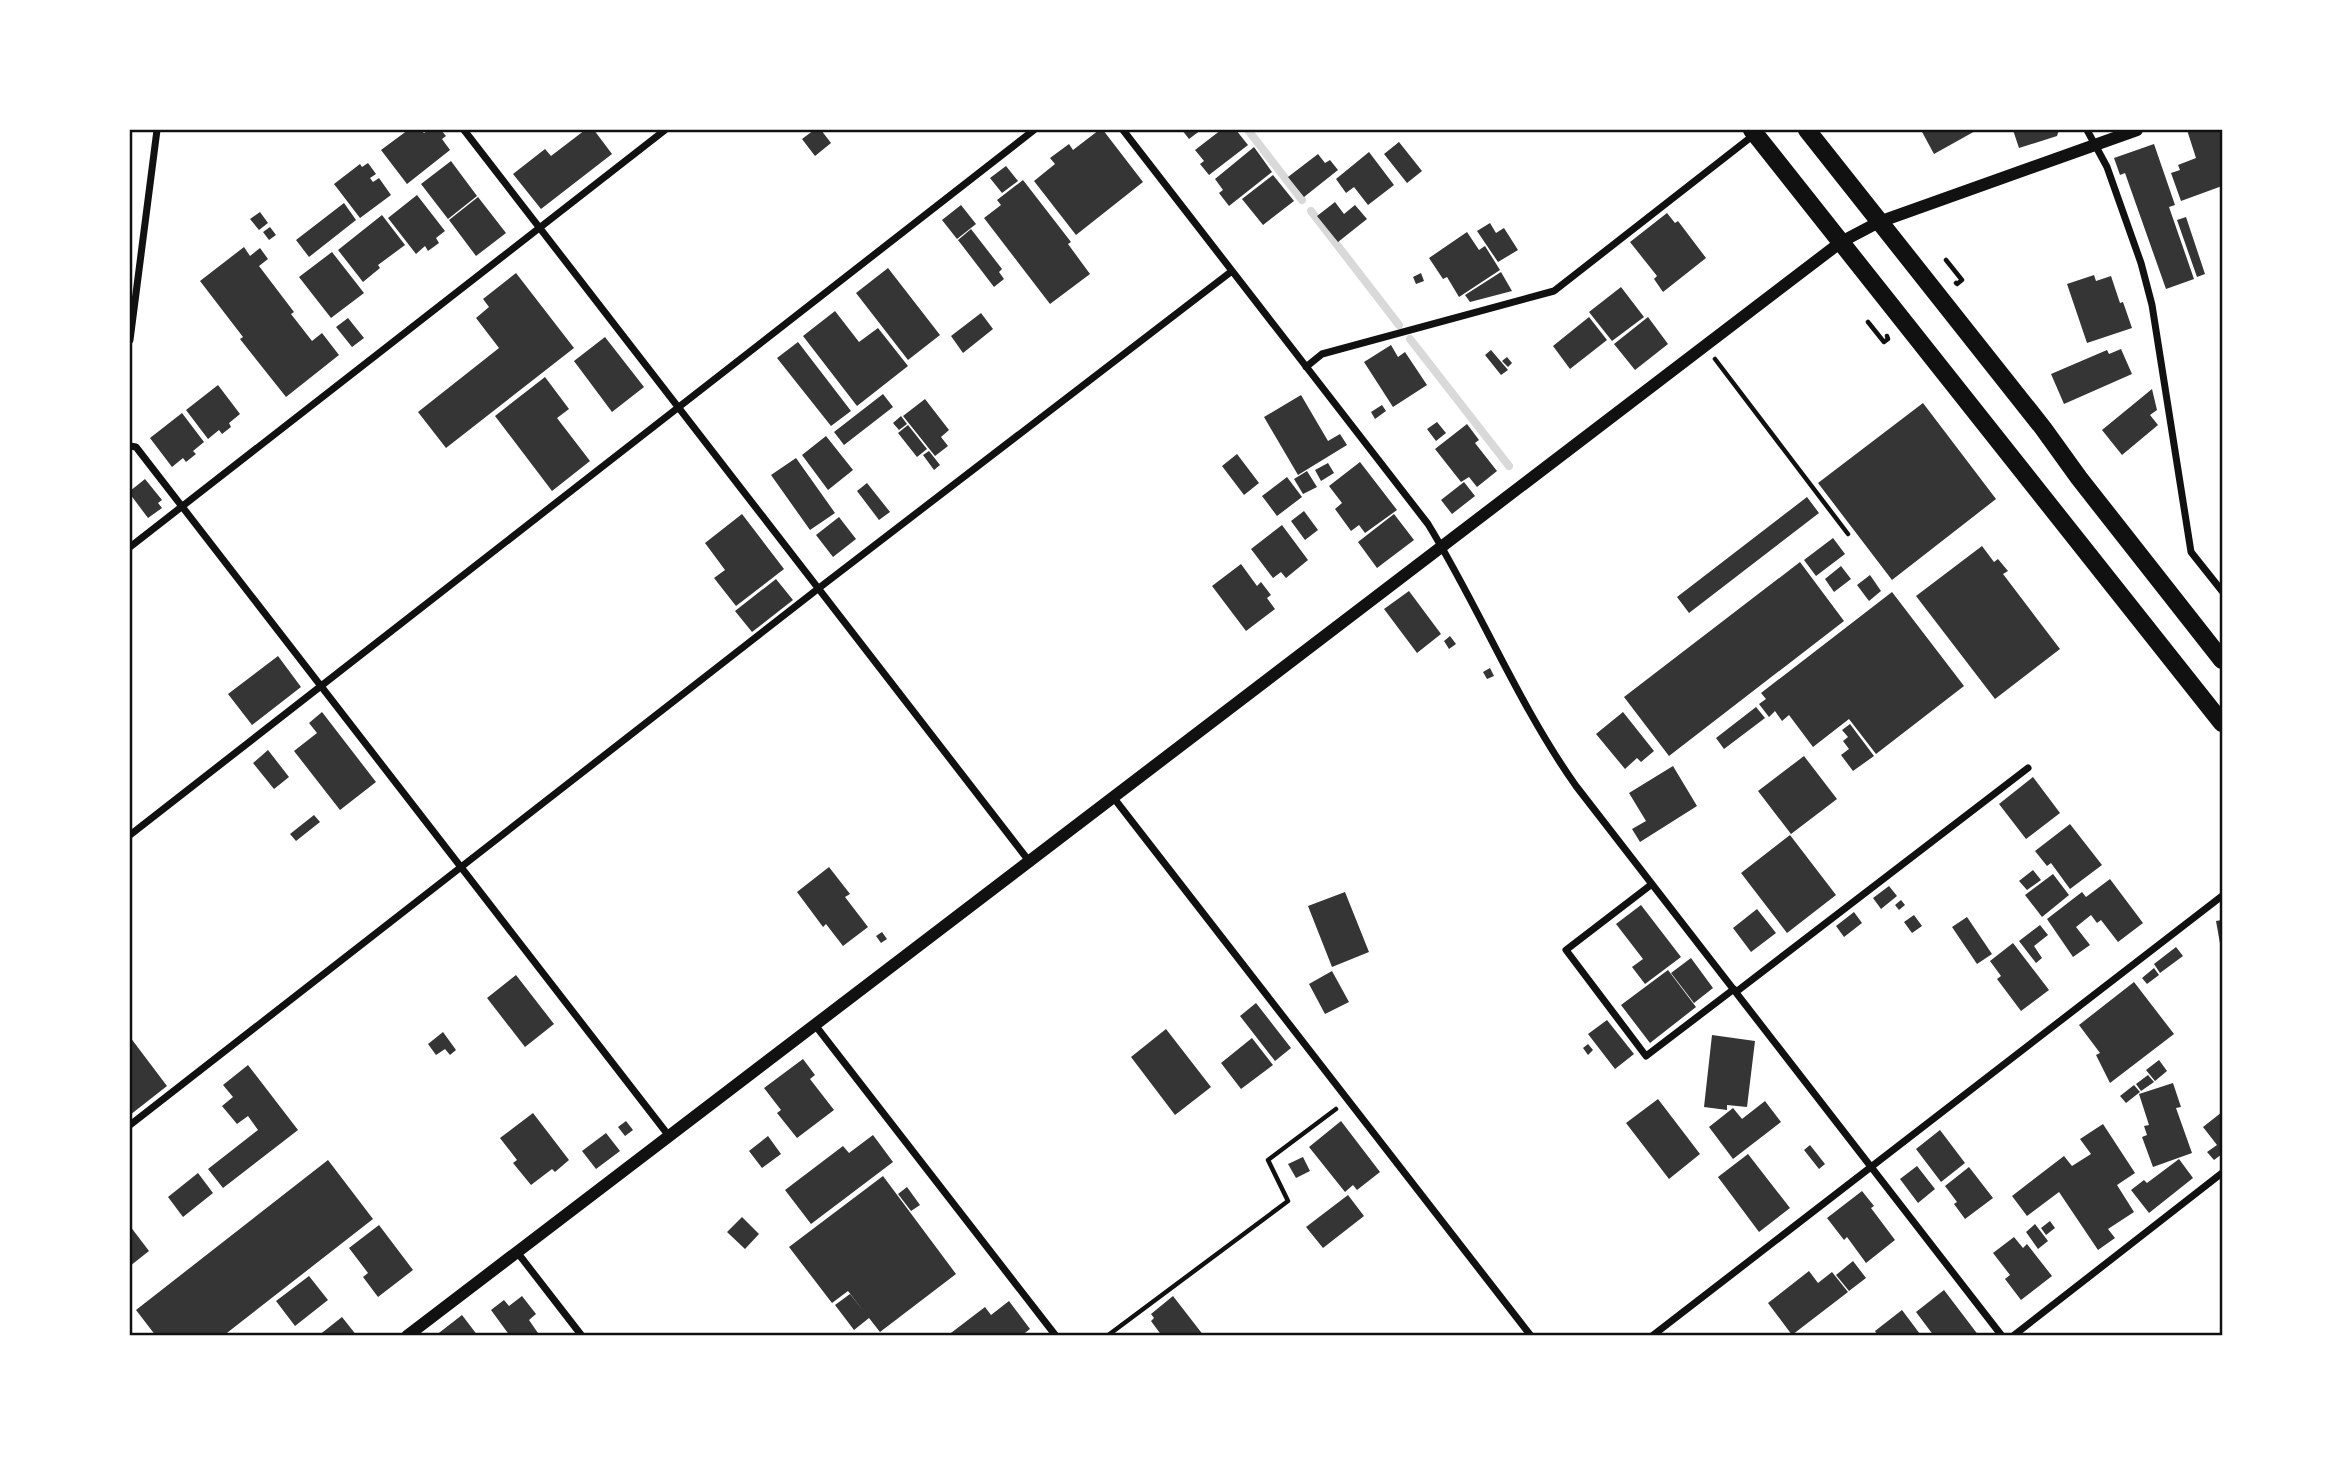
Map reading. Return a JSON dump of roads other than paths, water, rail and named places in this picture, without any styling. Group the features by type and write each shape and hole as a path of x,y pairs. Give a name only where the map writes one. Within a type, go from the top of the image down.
{"main road":[{"path":"1807,130 2222,660"},
{"path":"1754,132 2222,723"}],"street":[{"path":"130,340 157,130"},
{"path":"464,130 1029,861"},
{"path":"130,547 665,130"},
{"path":"130,835 1034,130"},
{"path":"1123,130 1428,524 1455,569 1533,718 1576,786 2002,1335"},
{"path":"2087,130 2106,167 2141,263 2152,305 2191,552 2222,591"},
{"path":"407,1335 1841,242 1879,222 2137,130"},
{"path":"1306,367 1322,354 1554,291 1754,132"},
{"path":"130,1125 819,588 1232,271"},
{"path":"130,446 136,447 668,1136"},
{"path":"1652,884 1566,950 1646,1056 2028,768"},
{"path":"1113,797 1531,1335"},
{"path":"1651,1335 2222,896"},
{"path":"815,1024 1056,1335"},
{"path":"2013,1335 2222,1173"},
{"path":"517,1252 582,1335"}],"waterway":[{"path":"1248,130 1302,200"},
{"path":"1311,211 1399,325"},
{"path":"1410,339 1509,466"}]}
